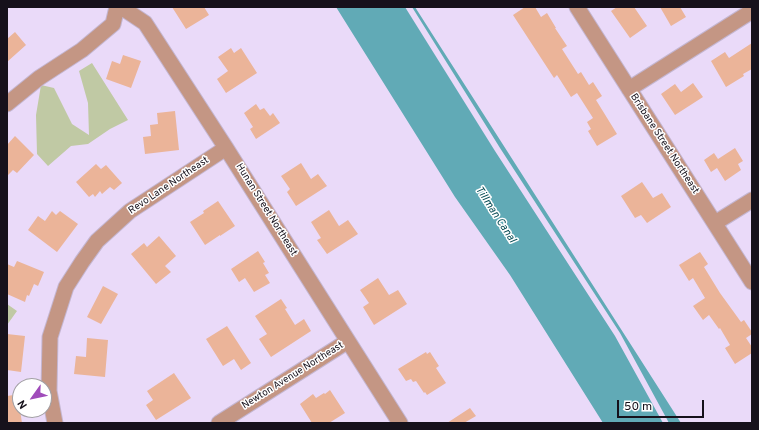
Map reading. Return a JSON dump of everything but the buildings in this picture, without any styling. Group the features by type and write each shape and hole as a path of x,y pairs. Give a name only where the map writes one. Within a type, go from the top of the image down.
{"street":[{"path":"7,104 39,78 82,50 113,24 117,7"},
{"name":"Hunan Street Northeast","path":"121,7 145,23 400,423"},
{"name":"Brisbane Street Northeast","path":"576,7 752,282"},
{"path":"629,89 752,11"},
{"name":"Revo Lane Northeast","path":"55,423 48,391 50,337 66,287 98,241 130,211 226,148"},
{"path":"715,224 752,200"},
{"name":"Newton Avenue Northeast","path":"219,423 348,341"}],"shaded area":[{"path":"92,63 128,120 110,129 88,144 71,146 48,166 37,154 36,115 41,85 54,88 72,124 89,135 88,103 79,71"},
{"path":"7,304 17,311 7,325"}],"water":[{"name":"Tillman Canal","path":"336,7 405,7 495,151 615,336 663,423 603,423 510,275 455,197"},
{"path":"412,7 415,7 681,423 669,423 620,333 500,148"}]}
